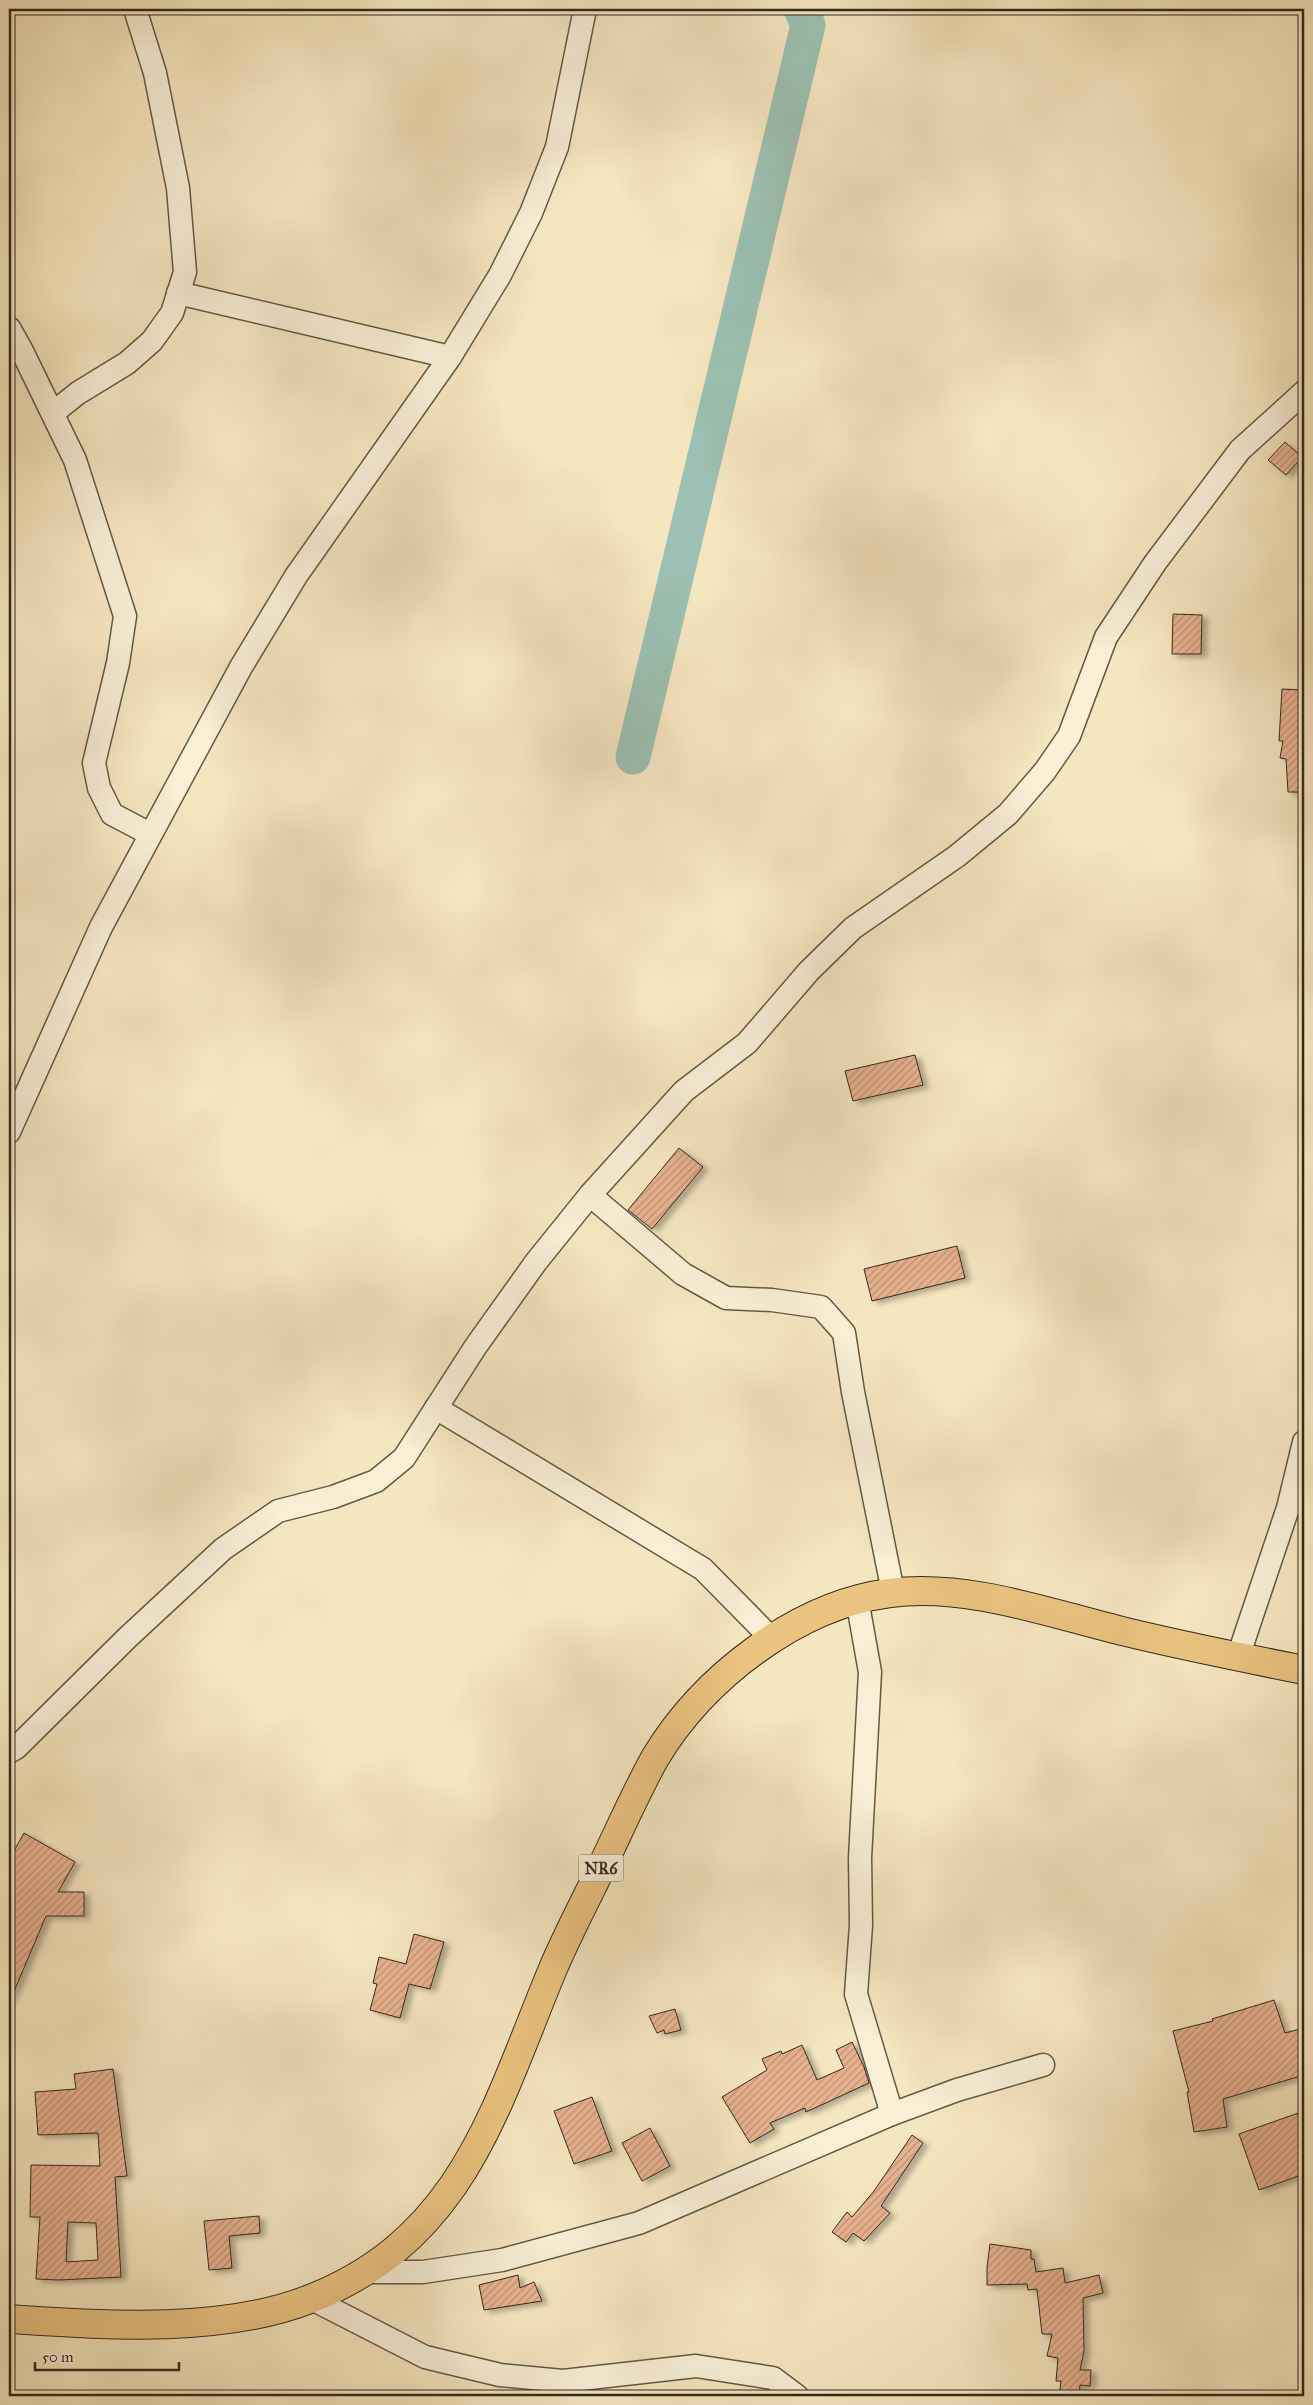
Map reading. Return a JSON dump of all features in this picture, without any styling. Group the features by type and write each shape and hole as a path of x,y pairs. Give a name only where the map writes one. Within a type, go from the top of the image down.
{"main road":[{"name":"NR6","path":"9,2319 68,2323 172,2324 224,2321 272,2312 312,2298 365,2272 403,2243 427,2220 474,2155 514,2071 554,1965 656,1757 686,1716 712,1687 738,1662 771,1638 857,1599 893,1592 944,1593 997,1600 1238,1657 1304,1670"}],"street":[{"path":"53,413 78,393 127,363 152,341 172,313 185,272 178,188 155,73 135,9"},
{"path":"9,1132 101,927 241,667 296,576 450,356 500,275 531,213 557,147 585,9"},
{"path":"178,293 450,356"},
{"path":"10,332 53,413 75,460 125,616 118,663 94,763 99,788 112,814 150,834"},
{"path":"9,1752 16,1748 127,1638 223,1549 278,1511 333,1496 376,1481 404,1458 476,1346 536,1262 590,1195 684,1091 747,1043 809,971 853,928 957,856 1008,814 1045,771 1069,736 1106,637 1156,563 1240,450 1304,392"},
{"path":"590,1195 683,1274 726,1298 772,1300 821,1307 844,1333 853,1392 893,1592"},
{"path":"436,1408 703,1569 771,1638"},
{"path":"1238,1657 1288,1508 1304,1442"},
{"path":"857,1599 870,1672 861,1840 861,1925 856,1994 892,2114"},
{"path":"365,2272 423,2272 502,2260 639,2223 892,2114 957,2090 1043,2065"},
{"path":"312,2298 425,2357 500,2375 563,2380 696,2366 773,2378 797,2396"}],"building":[{"path":"1285,442 1302,457 1286,475 1268,460"},
{"path":"1173,614 1202,615 1201,654 1172,654"},
{"path":"1282,689 1302,690 1299,746 1304,747 1304,792 1288,792 1286,759 1280,758 1283,741 1279,741"},
{"path":"915,1055 923,1085 853,1101 845,1071"},
{"path":"679,1148 703,1167 652,1229 628,1210"},
{"path":"957,1246 965,1278 872,1301 864,1269"},
{"path":"24,1833 75,1862 58,1892 84,1892 84,1916 46,1916 9,2003 9,1860"},
{"path":"414,1934 444,1942 430,1989 409,1984 400,2018 370,2010 377,1984 373,1983 379,1957 406,1964"},
{"path":"1274,2000 1285,2033 1304,2028 1304,2075 1223,2099 1227,2127 1194,2132 1187,2092 1189,2092 1173,2031 1213,2021 1212,2019"},
{"path":"675,2009 681,2030 665,2034 664,2030 657,2033 649,2016"},
{"path":"852,2042 864,2067 869,2083 806,2112 805,2108 770,2123 774,2129 750,2143 722,2097 767,2070 762,2059 781,2051 782,2054 802,2045 817,2080 844,2068 836,2050"},
{"path":"113,2069 127,2176 115,2177 121,2277 59,2280 36,2279 40,2217 30,2217 31,2165 100,2166 98,2133 38,2135 35,2092 76,2089 74,2074","holes":["68,2222 96,2223 98,2260 66,2262"]},
{"path":"592,2097 612,2151 574,2164 554,2111"},
{"path":"1304,2111 1304,2174 1259,2190 1239,2134"},
{"path":"650,2128 670,2166 642,2181 622,2143"},
{"path":"912,2135 923,2143 881,2206 890,2213 864,2241 853,2233 846,2242 832,2232 847,2212 852,2217 874,2191"},
{"path":"259,2216 260,2233 229,2236 232,2268 209,2270 204,2221"},
{"path":"990,2244 1031,2250 1031,2259 1034,2259 1036,2272 1063,2268 1065,2283 1099,2275 1103,2293 1083,2298 1084,2351 1080,2370 1091,2370 1090,2386 1080,2385 1079,2396 1059,2396 1061,2381 1056,2381 1058,2358 1047,2356 1052,2334 1042,2334 1037,2289 1028,2290 1027,2284 987,2285"},
{"path":"518,2275 520,2288 534,2282 542,2301 484,2310 479,2285"}],"waterway":[{"path":"633,757 808,25 801,9"}]}
